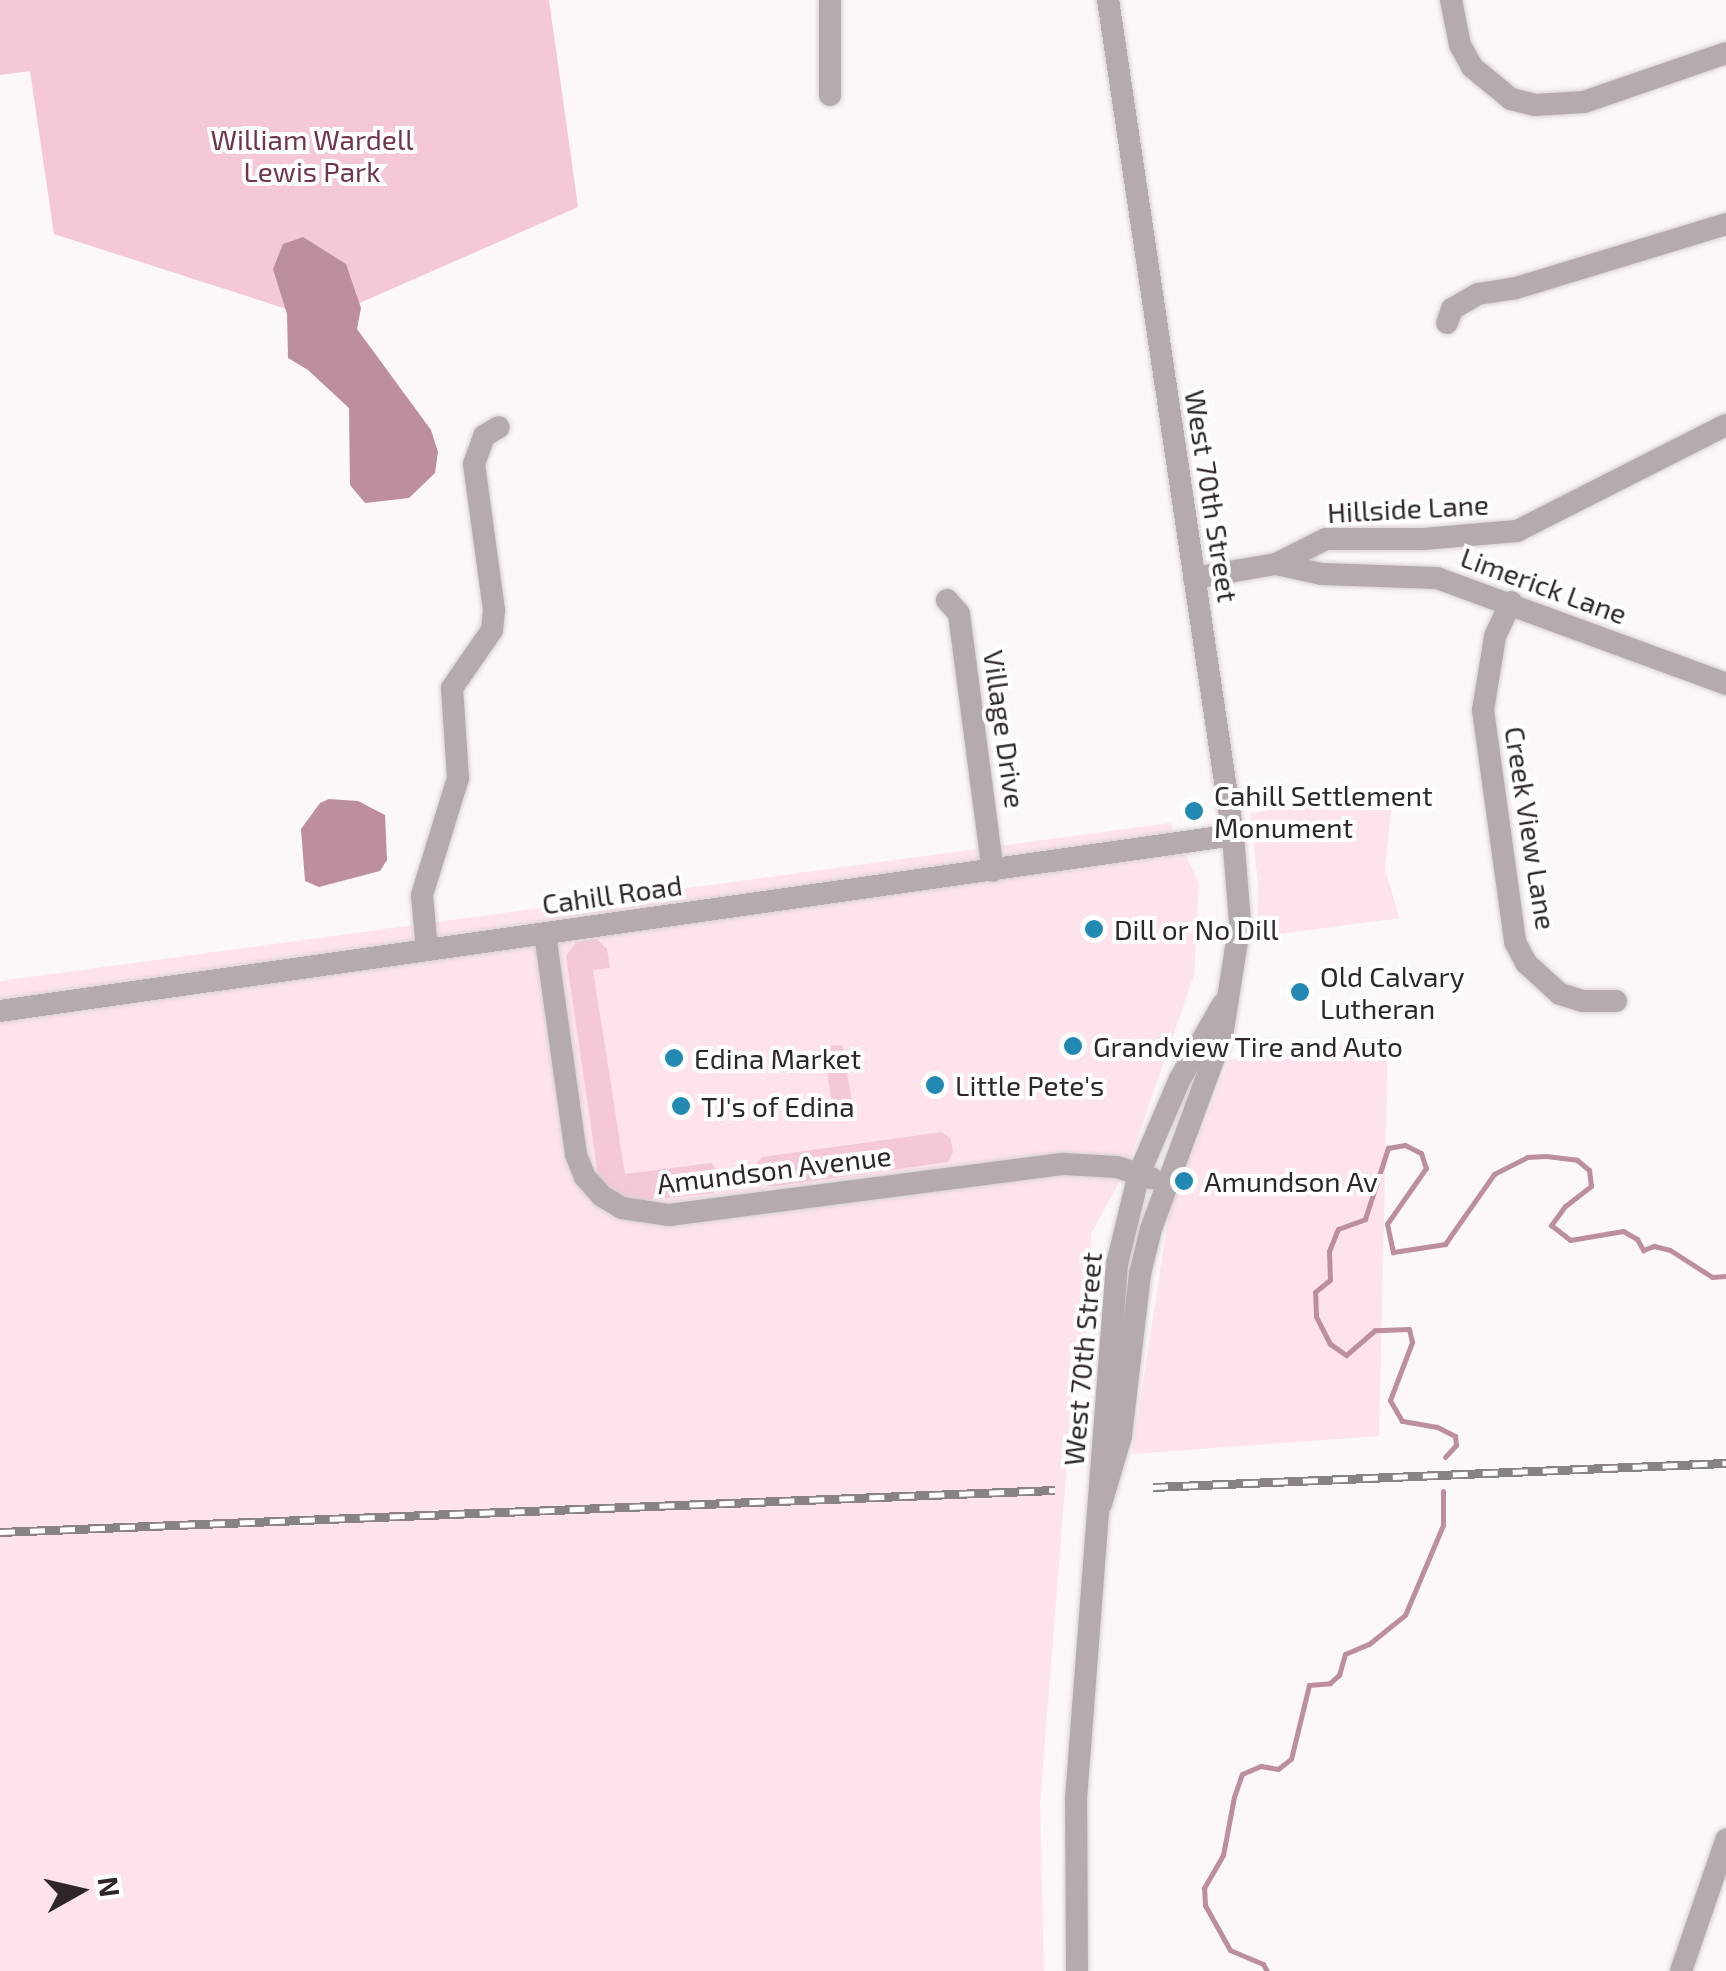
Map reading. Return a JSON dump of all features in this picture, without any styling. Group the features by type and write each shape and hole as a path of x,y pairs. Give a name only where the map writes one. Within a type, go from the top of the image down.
{"street":[{"path":"830,0 830,95"},
{"name":"West 70th Street","path":"1101,1504 1120,1436 1140,1274 1166,1184 1222,1036 1224,1001 1240,922 1233,835 1108,0"},
{"path":"1451,0 1460,46 1472,67 1511,99 1535,105 1584,102 1726,53"},
{"path":"1446,323 1452,309 1478,294 1516,288 1726,224"},
{"name":"Hillside Lane","path":"1194,578 1276,564 1326,539 1422,540 1517,531 1726,425"},
{"path":"426,950 422,896 458,778 452,688 492,630 494,610 474,464 484,436 499,427"},
{"name":"Limerick Lane","path":"1276,564 1322,574 1438,578 1726,684"},
{"name":"Village Drive","path":"947,600 959,614 994,871"},
{"name":"Creek View Lane","path":"1511,602 1495,636 1483,710 1515,942 1533,972 1560,994 1583,1001 1616,1001"},
{"name":"Cahill Road","path":"0,1012 1233,835"},
{"name":"Amundson Avenue","path":"545,934 576,1156 585,1177 602,1196 622,1208 644,1215 669,1214 1064,1164 1104,1165 1166,1184"},
{"name":"West 70th Street","path":"1077,1971 1076,1800 1101,1504 1112,1301 1139,1174 1188,1062 1224,1001"},
{"path":"1681,1971 1726,1840"}],"shaded area":[{"path":"303,237 346,264 361,308 357,329 431,430 438,452 435,473 409,498 365,503 350,485 349,408 308,370 288,358 287,314 273,269 283,244"},
{"path":"1393,793 1385,868 1399,918 1257,937 1258,883 1250,813"},
{"path":"329,799 358,801 385,815 387,860 380,871 319,887 305,881 301,829 320,803"},
{"path":"1170,823 1199,883 1194,975 1128,1166 1091,1234 1089,1316 1067,1462 1040,1804 1044,1971 0,1971 0,981"},
{"path":"1388,1037 1379,1436 1132,1454 1169,1213 1229,1060"}],"green space":[{"name":"William Wardell Lewis Park","path":"0,0 549,0 578,207 321,320 54,234 30,71 0,75"},
{"path":"597,939 607,949 610,968 593,970 625,1174 711,1163 716,1169 714,1193 629,1202 607,1188 598,1175 566,956 576,942"},
{"path":"842,1045 853,1106 833,1109 824,1053 827,1046"},
{"path":"942,1132 951,1139 953,1152 948,1162 770,1187 759,1179 757,1163 762,1157"}],"waterway":[{"path":"1445,1457 1456,1445 1455,1436 1437,1427 1402,1421 1390,1400 1412,1342 1409,1329 1375,1330 1346,1355 1330,1344 1316,1316 1315,1292 1330,1280 1329,1251 1338,1229 1365,1219 1388,1148 1405,1145 1421,1153 1426,1168 1387,1224 1393,1252 1445,1244 1494,1174 1527,1157 1546,1156 1577,1160 1589,1170 1591,1186 1565,1206 1551,1225 1570,1240 1623,1231 1637,1239 1643,1250 1654,1246 1670,1250 1712,1277 1726,1276"},
{"path":"1267,1971 1263,1964 1230,1950 1205,1905 1204,1888 1223,1855 1242,1774 1261,1766 1278,1769 1291,1759 1309,1685 1330,1683 1339,1675 1345,1654 1369,1644 1405,1615 1443,1525 1443,1491"}],"railway":[{"path":"1153,1487 1726,1463"},
{"path":"0,1532 1055,1490"}],"place":[{"name":"Cahill Settlement Monument","path":"1194,811"},
{"name":"Dill or No Dill","path":"1094,929"},
{"name":"Old Calvary Lutheran","path":"1300,992"},
{"name":"Grandview Tire and Auto","path":"1073,1046"},
{"name":"Edina Market","path":"674,1058"},
{"name":"Little Pete's","path":"935,1085"},
{"name":"TJ's of Edina","path":"681,1106"},
{"name":"Amundson Av","path":"1184,1181"}]}
